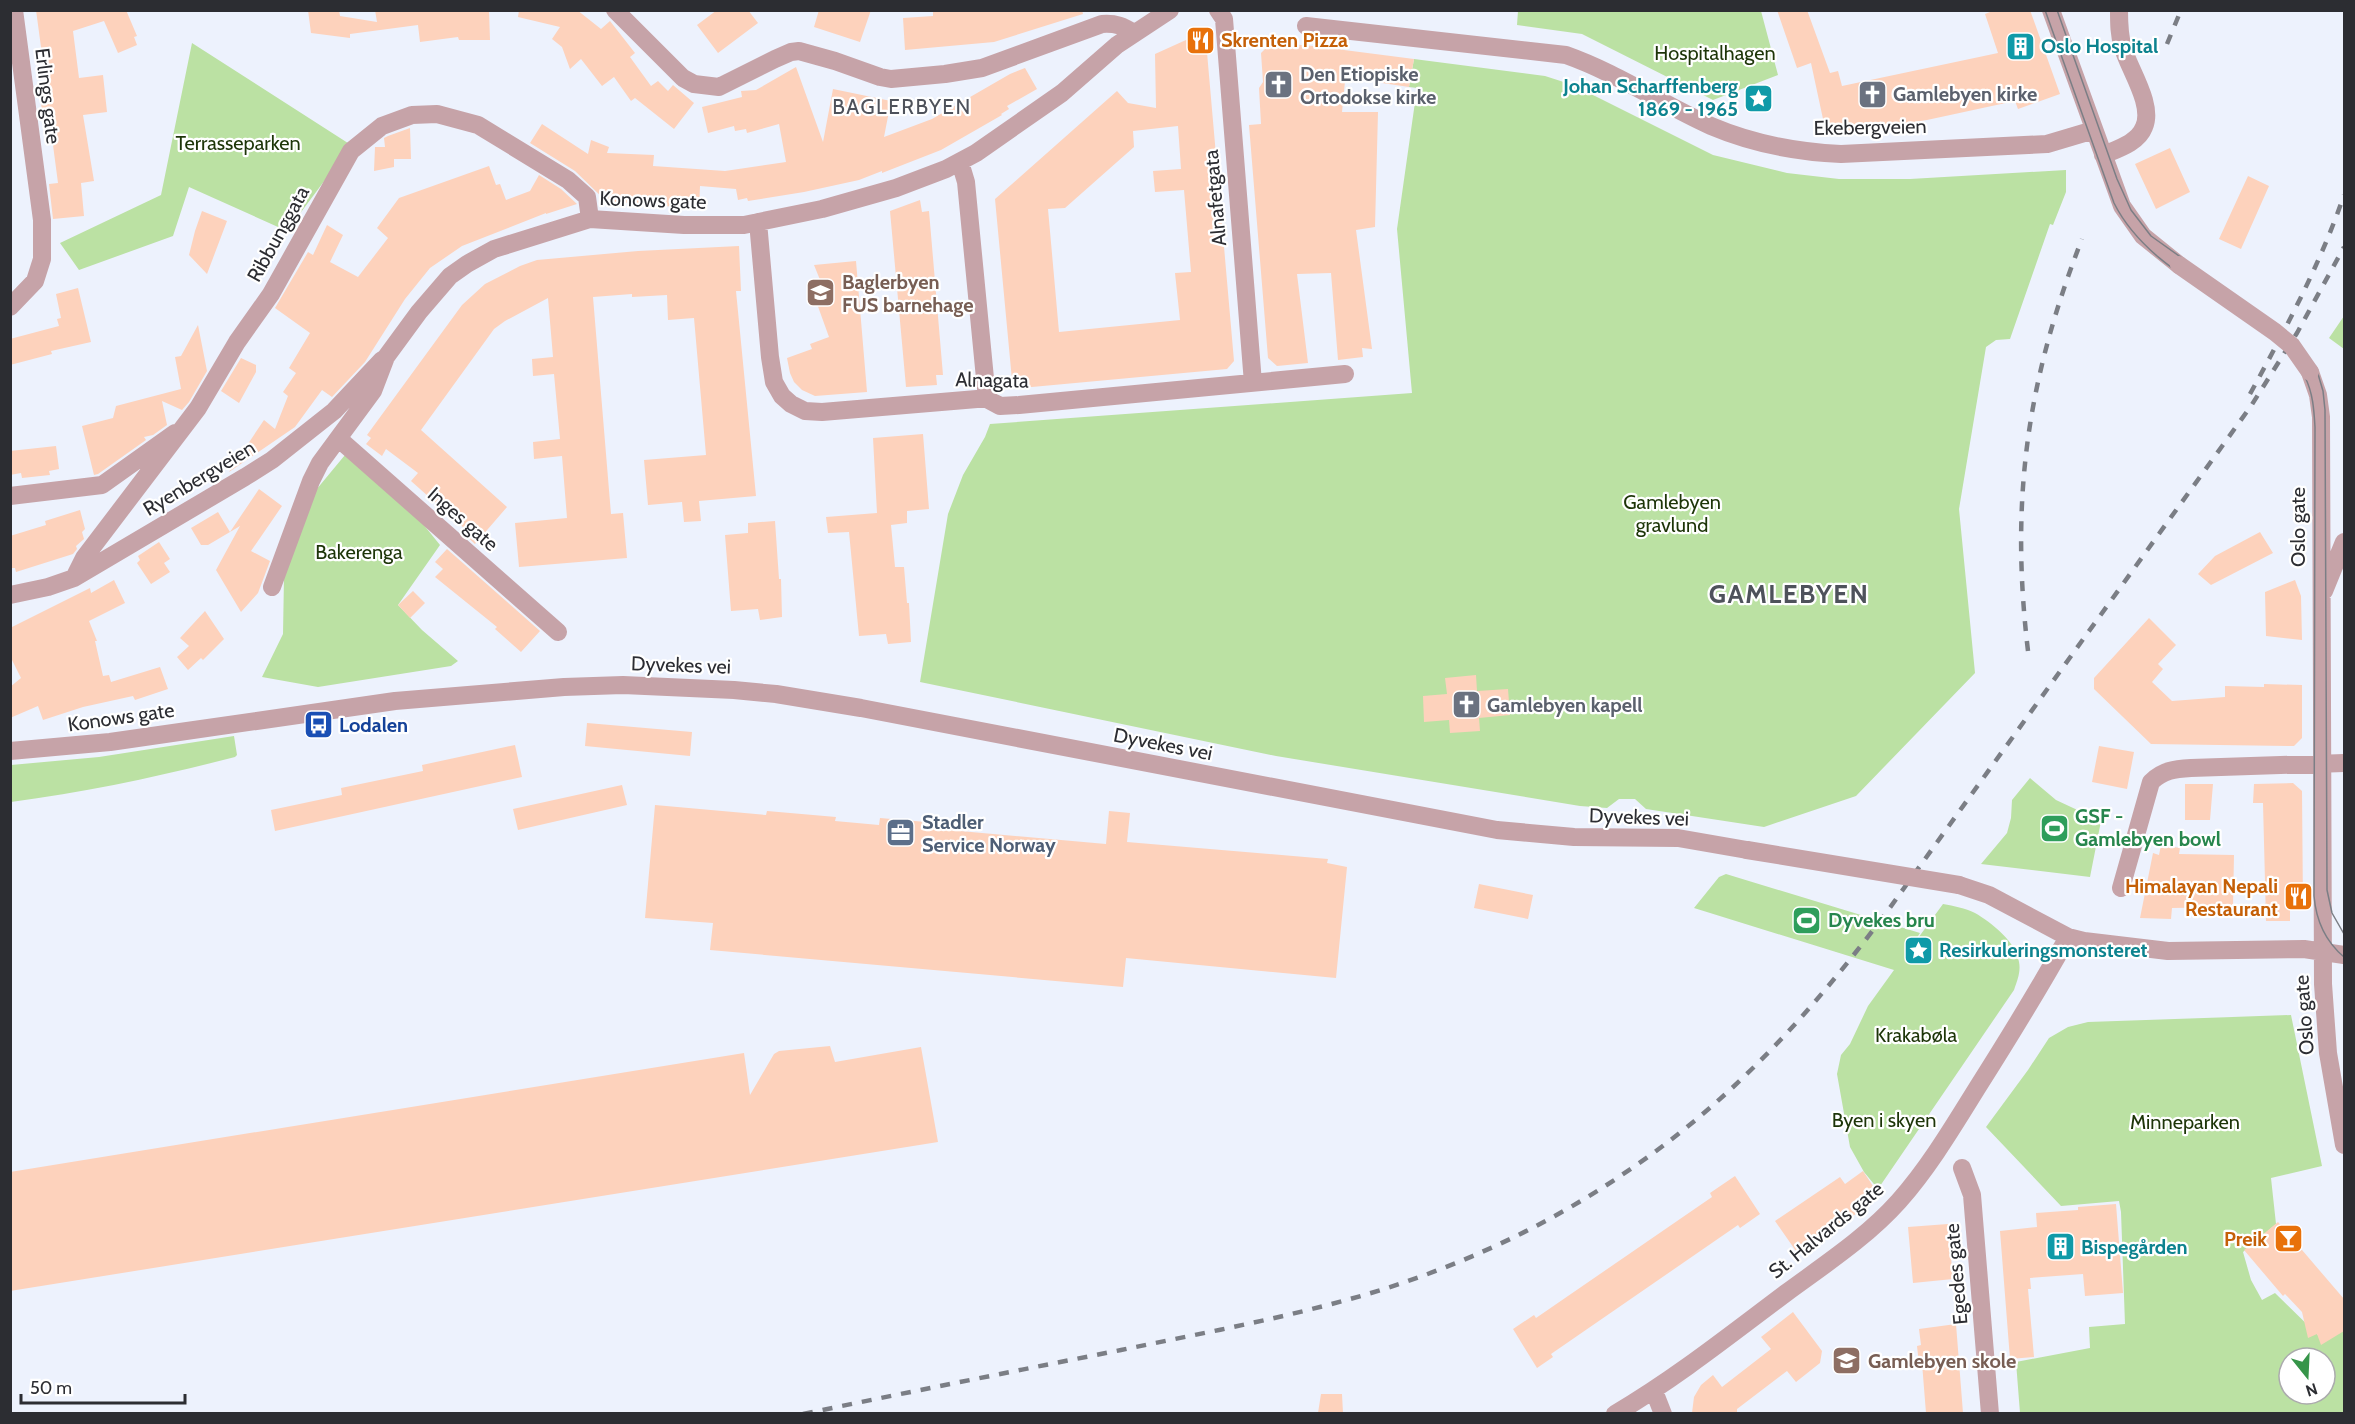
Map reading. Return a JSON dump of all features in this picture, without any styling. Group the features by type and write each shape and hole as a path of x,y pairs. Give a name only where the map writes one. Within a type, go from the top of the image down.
{"street":[{"name":"Erlings gate","path":"10,307 28,291 41,267 42,220 14,10"},
{"path":"615,10 683,78 703,86 719,87 791,52 807,52 880,78 907,79 982,68 1112,23 1122,25 1134,33"},
{"name":"Konows gate","path":"272,587 311,481 320,463 373,391 386,357 435,291 467,264 494,249 590,219 684,225 744,225 822,209 896,188 960,162 1029,118 1134,33 1170,10"},
{"name":"Alnafetgata","path":"1218,10 1224,19 1253,383"},
{"name":"Oslo gate","path":"2051,10 2122,206 2133,224 2148,242 2292,346 2310,372 2318,395 2321,417 2322,951 2328,1053 2344,1145"},
{"path":"2103,154 2123,147 2138,137 2147,120 2145,101 2120,37 2119,10"},
{"name":"Ekebergveien","path":"1306,26 1566,55 1605,71 1711,126 1775,146 1812,153 1841,154 2047,144 2094,130"},
{"name":"Ribbunggata","path":"74,578 84,558 198,408 237,342 271,294 351,151 382,126 411,115 437,114 477,125 568,180 588,197 590,219"},
{"path":"960,162 966,182 987,399"},
{"name":"Alnagata","path":"758,222 772,372 777,388 791,404 805,411 822,412 987,399 1000,406 1019,405 1345,374"},
{"name":"Ryenbergveien","path":"10,595 48,587 74,578 272,460 334,411 386,357"},
{"path":"10,496 102,485 161,442 182,430"},
{"name":"Inges gate","path":"339,439 558,632"},
{"path":"2320,598 2344,542"},
{"name":"Dyvekes vei","path":"237,724 394,701 517,690 623,685 776,694 861,708 1497,830 1574,837 1678,838 1959,885 2004,902 2068,937 2116,946 2168,951 2282,949 2322,951 2344,956"},
{"name":"Konows gate","path":"10,751 75,746 237,724"},
{"path":"2121,888 2151,782 2160,774 2171,770 2191,768 2344,763"},
{"name":"St. Halvards gate","path":"1615,1413 1654,1391 1851,1244 1898,1202 1964,1110 2024,1014 2068,937"},
{"name":"Egedes gate","path":"1962,1168 1972,1195 1990,1413"},
{"path":"1654,1391 1663,1413"}],"green space":[{"name":"Hospitalhagen","path":"1518,11 1761,11 1778,75 1713,100 1582,34 1517,25"},
{"name":"Terrasseparken","path":"192,43 351,145 287,231 189,187 173,236 79,270 60,243 161,195"},
{"name":"Gamlebyen gravlund","path":"1414,59 1545,76 1573,85 1713,155 1787,173 1839,179 1910,179 2066,170 2066,192 2053,225 2050,224 2010,339 1996,340 1986,347 1959,509 1975,673 1856,796 1764,827 1646,809 1635,799 1619,799 1607,808 1580,806 1276,756 920,682 948,514 963,475 990,424 1412,393 1397,229 1417,88 1409,87"},
{"path":"2344,316 2344,349 2329,338"},
{"name":"Bakerenga","path":"345,455 423,524 440,545 398,605 422,630 458,661 451,666 318,687 262,677 283,634 284,577 316,490"},
{"path":"234,736 237,755 235,757 124,783 11,802 11,765 99,757"},
{"name":"GSF - Gamlebyen bowl","path":"2030,778 2056,800 2101,821 2090,877 1981,864 2007,833 2012,800"},
{"name":"Krakabøla","path":"1726,874 1920,933 1910,949 1943,904 1975,913 1995,927 2014,948 2019,969 2014,990 1878,1189 1864,1172 1850,1147 1837,1074 1841,1055 1850,1044 1868,1006 1894,970 1694,908 1719,877"},
{"name":"Minneparken","path":"2291,1015 2322,1166 2271,1178 2276,1224 2243,1252 2251,1280 2262,1300 2275,1293 2323,1340 2344,1329 2344,1413 2020,1413 2016,1362 2090,1348 2089,1327 2125,1324 2119,1201 2061,1206 1986,1127 2049,1038 2068,1027 2088,1022"}],"building":[{"path":"36,10 126,10 137,36 134,37 137,45 118,53 104,21 73,31 79,78 103,75 107,112 83,115 94,181 81,183 84,216 53,219 49,184 58,183 51,130 44,131 41,102 48,99"},
{"path":"308,10 339,10 340,16 377,22 375,10 489,10 490,40 459,40 458,37 420,42 418,25 350,34 350,38 311,33"},
{"path":"519,10 577,10 601,29 610,21 635,53 630,57 651,86 658,81 668,91 673,85 694,103 674,129 635,98 631,101 614,77 602,86 581,59 570,69 562,47 552,39 560,27 518,17"},
{"path":"717,10 748,10 758,23 718,53 697,25"},
{"path":"819,10 871,10 860,42 814,27"},
{"path":"1082,10 1083,14 994,42 905,50 903,18 933,16 933,11"},
{"path":"1777,10 1807,10 1830,73 1838,71 1842,86 1998,53 1985,14 1995,10 2030,10 2060,94 2018,109 2015,101 1927,120 1826,133 1811,63 1797,68"},
{"path":"1197,35 1206,41 1234,361 1227,369 1021,388 1012,380 995,199 1117,91 1128,103 1156,108 1155,54","holes":["1178,126 1181,169 1153,171 1155,192 1184,190 1191,272 1175,273 1180,320 1059,332 1048,209 1065,208 1134,147 1133,131"]},
{"path":"1278,43 1414,59 1409,87 1382,83 1383,76 1346,71 1342,112 1378,112 1375,227 1356,230 1372,349 1362,348 1363,357 1338,360 1331,273 1297,274 1308,363 1277,366 1268,358 1249,125 1261,124 1259,88 1263,82 1261,53 1270,44"},
{"path":"796,67 823,142 833,89 891,101 884,137 932,119 1010,74 1025,68 1037,89 1007,106 1009,109 1002,115 941,150 882,173 882,171 859,180 804,192 748,201 747,198 738,200 736,189 700,186 699,209 606,201 575,171 530,143 542,124 588,154 591,140 609,147 607,153 654,155 653,166 725,171 786,162 779,124 747,133 746,129 735,131 734,126 708,133 702,107 742,97 741,91 756,90"},
{"path":"410,128 411,159 394,159 394,167 374,171 375,147 385,147 384,138"},
{"path":"2170,148 2190,192 2156,209 2135,164"},
{"path":"489,166 496,185 500,184 506,200 530,191 539,175 561,189 577,204 546,213 462,246 430,268 405,299 365,362 332,397 322,390 295,427 229,472 264,420 275,429 288,396 283,392 296,373 289,368 310,333 275,308 308,252 313,255 327,225 343,235 330,262 358,277 388,238 377,228 399,198"},
{"path":"2248,176 2269,186 2241,249 2219,239"},
{"path":"920,200 922,212 929,211 943,375 936,375 937,385 906,387 890,211"},
{"path":"202,211 227,221 207,274 189,255"},
{"path":"739,246 741,291 736,291 756,496 699,501 701,521 684,522 682,502 648,505 644,460 706,455 694,318 668,320 667,295 632,297 632,294 593,297 611,514 623,513 627,558 519,567 515,523 567,518 562,456 534,459 533,442 560,439 554,374 533,376 532,359 553,357 548,298 494,329 421,430 507,507 475,544 462,532 465,529 411,481 418,473 386,449 382,456 366,444 371,438 367,435 462,305 485,284 537,260 638,251"},
{"path":"856,261 867,392 815,396 802,390 794,382 787,358 812,349 810,344 829,337 816,301 827,297 814,265"},
{"path":"78,288 91,342 51,351 52,354 10,365 10,339 59,326 57,319 61,318 56,294"},
{"path":"198,325 207,371 189,402 182,410 162,401 167,425 153,435 144,437 146,440 94,475 82,426 113,418 116,406 181,389 175,357 181,356"},
{"path":"241,358 256,365 256,372 239,403 221,391"},
{"path":"923,434 929,509 907,511 907,523 891,525 895,567 904,567 911,642 888,644 886,634 859,636 849,532 828,533 826,517 877,513 873,438"},
{"path":"56,446 59,469 49,471 50,475 22,478 21,473 10,475 10,451"},
{"path":"259,489 282,506 251,551 270,561 258,593 241,612 216,570 240,526 230,532"},
{"path":"80,510 85,529 82,532 84,539 76,546 77,549 73,554 16,572 15,568 10,568 10,536 46,525 45,521"},
{"path":"218,512 230,532 208,545 201,545 191,528"},
{"path":"775,521 782,617 760,620 758,609 731,611 725,535 748,533 748,523"},
{"path":"2260,532 2273,553 2211,585 2198,574 2215,556"},
{"path":"159,542 170,559 164,563 170,572 151,584 137,563 140,560 138,556"},
{"path":"447,549 540,631 521,652 495,629 497,627 435,577 443,569 435,562"},
{"path":"114,580 125,603 89,621 97,641 95,641 103,676 109,675 111,682 160,667 168,689 135,700 133,696 83,707 43,720 38,706 10,718 10,687 21,678 10,656 10,628 90,588 91,593"},
{"path":"2295,580 2301,596 2302,640 2266,636 2265,592"},
{"path":"413,591 425,603 410,618 398,605"},
{"path":"205,611 224,639 203,660 201,658 188,670 177,657 189,646 180,638"},
{"path":"2149,618 2176,645 2158,664 2163,669 2152,682 2172,701 2225,697 2225,686 2302,685 2302,738 2294,746 2151,744 2094,689 2094,678"},
{"name":"Gamlebyen kapell","path":"1476,675 1477,691 1508,689 1510,715 1479,718 1480,731 1450,733 1449,720 1424,722 1423,696 1447,694 1445,678"},
{"path":"587,723 692,732 690,756 585,746"},
{"path":"515,745 522,777 275,831 271,810 342,795 341,788 423,771 422,765"},
{"path":"2099,746 2134,752 2127,789 2092,782"},
{"path":"2293,783 2302,791 2303,909 2290,909 2290,921 2266,921 2263,803 2253,803 2254,784"},
{"path":"2185,784 2213,784 2210,820 2185,820"},
{"path":"622,785 627,805 518,830 513,809"},
{"path":"655,805 766,815 767,811 836,817 835,821 879,825 880,818 949,824 949,830 1106,844 1109,811 1130,813 1127,842 1328,859 1327,863 1347,867 1336,978 1126,958 1123,987 710,950 713,923 645,918"},
{"path":"2161,845 2180,848 2179,854 2234,855 2233,907 2172,908 2171,919 2140,918 2153,853 2159,855"},
{"path":"1479,884 1533,895 1528,919 1474,908"},
{"path":"830,1046 835,1062 921,1047 938,1142 10,1291 10,1172 744,1053 750,1095 774,1054 779,1051"},
{"path":"1863,1171 1877,1192 1859,1204 1863,1209 1798,1254 1775,1221 1840,1177 1845,1184"},
{"path":"1735,1176 1760,1214 1740,1228 1738,1225 1551,1354 1553,1357 1537,1368 1513,1329 1534,1315 1536,1318 1712,1197 1710,1193"},
{"name":"Bispegården","path":"2116,1204 2123,1293 2085,1296 2083,1274 2030,1278 2031,1289 2028,1289 2034,1357 2010,1359 2000,1231 2037,1227 2036,1213"},
{"path":"2278,1222 2344,1299 2344,1331 2321,1345 2317,1334 2308,1338 2302,1312 2285,1294 2283,1296 2244,1250"},
{"path":"1948,1224 1953,1279 1913,1283 1908,1227"},
{"path":"1793,1312 1822,1351 1820,1363 1796,1382 1787,1371 1737,1409 1737,1413 1692,1413 1694,1397 1701,1385 1713,1375 1722,1387 1771,1349 1761,1337"},
{"path":"1956,1324 1963,1413 1926,1413 1922,1363 1919,1364 1917,1346 1921,1345 1919,1329"},
{"path":"1321,1394 1342,1394 1343,1413 1318,1413"}],"tram line":[{"path":"2045,10 2114,203 2126,222 2140,239 2173,269 2281,344 2300,368 2310,389 2315,427 2314,896 2323,930 2337,951 2344,957"},
{"path":"2057,10 2117,179 2131,210 2151,236 2279,327 2303,349 2318,374 2325,410 2327,890 2332,913 2344,934"}],"railway":[{"path":"2167,44 2181,10"},
{"path":"2250,394 2313,272 2344,195"},
{"path":"2028,651 2021,543 2028,441 2036,392 2048,342 2082,239"},
{"path":"803,1414 1252,1323 1381,1290 1447,1267 1543,1223 1603,1187 1670,1141 1705,1112 1771,1049 1832,981 1889,909 2251,406 2297,333 2344,247"}],"place":[{"name":"Skrenten Pizza","path":"1200,40"},
{"name":"Oslo Hospital","path":"2020,46"},
{"name":"Den Etiopiske Ortodokse kirke","path":"1279,85"},
{"name":"Gamlebyen kirke","path":"1872,94"},
{"name":"Johan Scharffenberg 1869 - 1965","path":"1759,98"},
{"name":"Baglerbyen FUS barnehage","path":"821,293"},
{"name":"Gamlebyen kapell","path":"1466,705"},
{"name":"Lodalen","path":"318,725"},
{"name":"GSF - Gamlebyen bowl","path":"2054,828"},
{"name":"Stadler Service Norway","path":"901,833"},
{"name":"Himalayan Nepali Restaurant","path":"2299,897"},
{"name":"Dyvekes bru","path":"1807,920"},
{"name":"Resirkuleringsmonsteret","path":"1918,950"},
{"name":"Preik","path":"2288,1239"},
{"name":"Bispegården","path":"2060,1247"},
{"name":"Gamlebyen skole","path":"1847,1361"}],"district":[{"name":"BAGLERBYEN","path":"902,107"},
{"name":"GAMLEBYEN","path":"1789,594"}],"park label":[{"name":"Byen i skyen","path":"1884,1120"}]}
